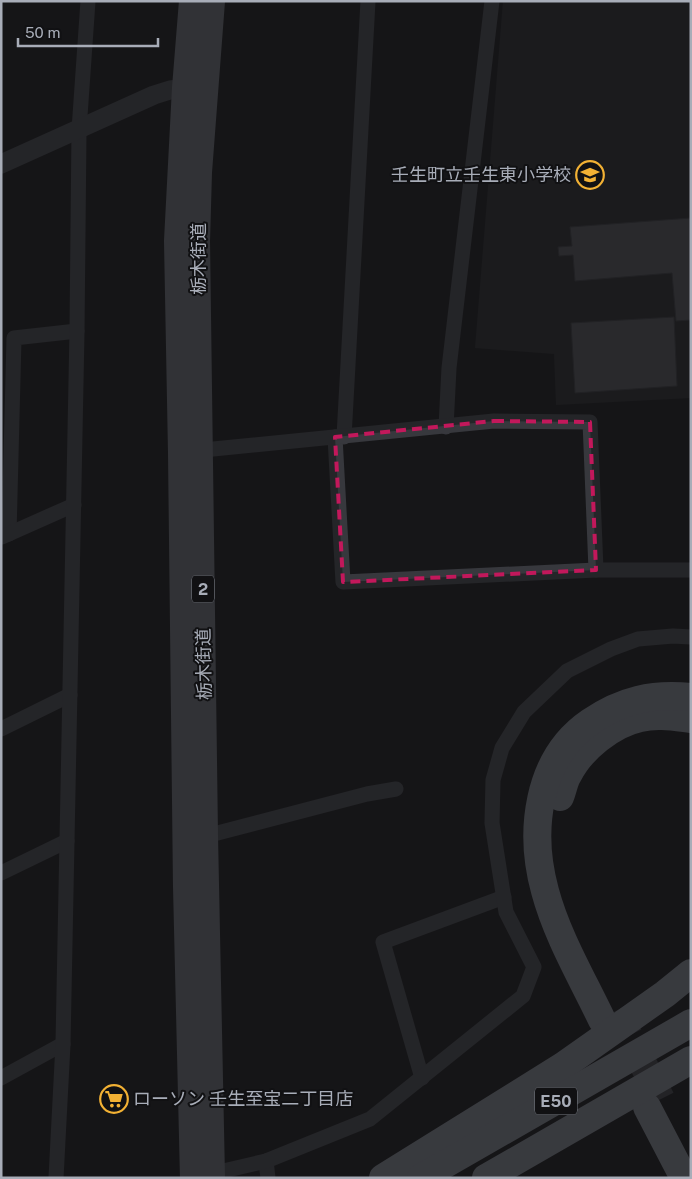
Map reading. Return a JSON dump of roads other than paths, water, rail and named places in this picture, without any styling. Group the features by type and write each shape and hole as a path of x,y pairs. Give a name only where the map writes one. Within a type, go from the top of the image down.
{"highway":[{"path":"691,697 646,697 618,705 596,718 577,731 561,750 548,774 540,800 539,856 545,890 555,922 609,1015 559,879 556,826 560,798 568,775 583,754 600,737 640,718 666,716 691,719"},
{"path":"383,1178 563,1066 665,994 691,973"},
{"name":"E50","path":"421,1178 691,1022"},
{"name":"E50","path":"486,1178 691,1060"},
{"path":"684,1178 654,1103 691,1154"}],"main road":[{"name":"栃木街道","path":"191,1 200,172 191,451 185,896 202,1177"},
{"name":"栃木街道","path":"195,87 213,1"},
{"name":"栃木街道","path":"191,451 206,836 202,1177"}],"street":[{"path":"56,1178 63,1044 78,331 79,130 88,1"},
{"path":"368,1 339,437 343,582 596,570 691,570"},
{"path":"446,427 449,368 492,1"},
{"path":"1,164 154,95 195,87"},
{"path":"74,505 5,536 14,338 78,331"},
{"path":"191,451 494,421 590,422 596,570"},
{"path":"202,1177 266,1161 370,1119 523,996 534,967 506,912 492,823 493,780 502,748 524,712 567,671 611,649 638,639 673,636 691,637"},
{"path":"1,729 70,695"},
{"path":"206,836 368,794 396,789"},
{"path":"1,873 67,841"},
{"path":"422,1078 383,942 504,897"},
{"path":"1,1078 63,1044"},
{"path":"266,1161 268,1178"}],"tunnel":[{"path":"616,1011 661,1099"}],"place":[{"name":"壬生町立壬生東小学校","path":"590,175"},
{"name":"ローソン 壬生至宝二丁目店","path":"114,1099"}]}
